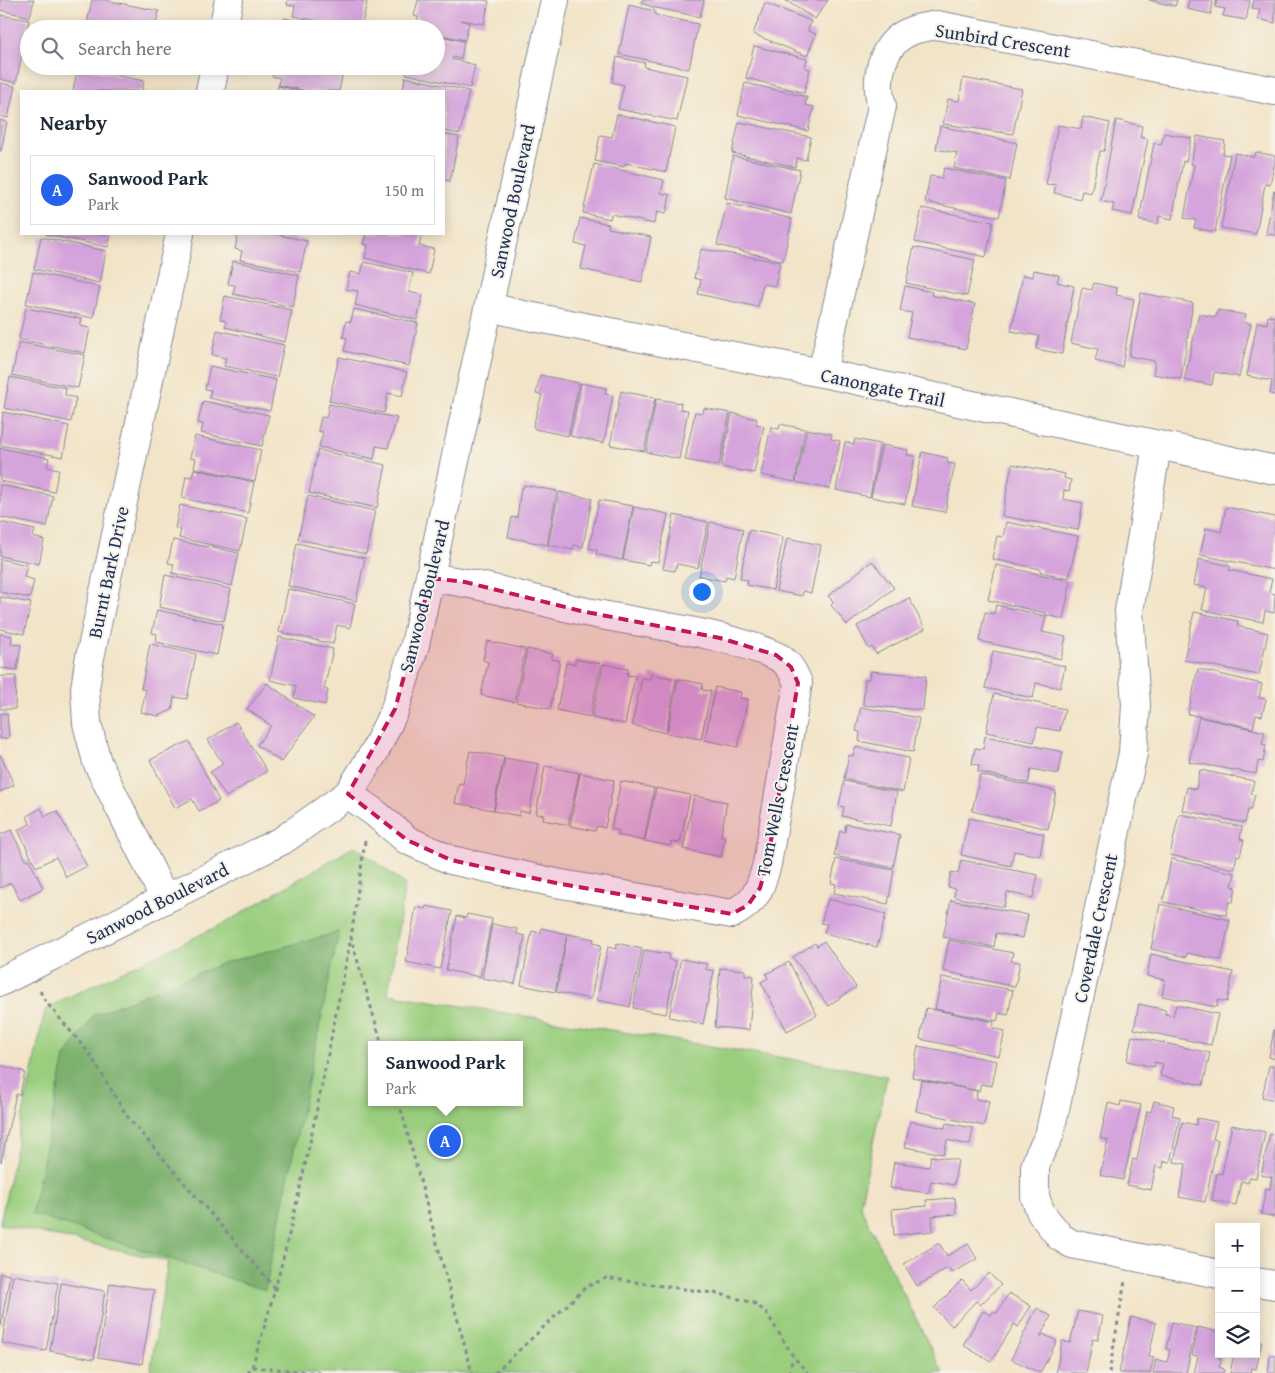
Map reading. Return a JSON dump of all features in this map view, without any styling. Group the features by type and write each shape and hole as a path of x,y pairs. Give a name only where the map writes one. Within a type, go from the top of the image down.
{"street":[{"path":"225,20 230,0"},
{"name":"Sanwood Boulevard","path":"0,982 283,840 348,794 375,751 395,708 415,645 490,307 555,0"},
{"name":"Sunbird Crescent","path":"822,373 882,106 878,91 878,76 888,50 898,39 911,31 937,25 1275,91"},
{"path":"210,90 213,75"},
{"name":"Burnt Bark Drive","path":"165,899 97,762 87,723 86,689 91,652 180,235"},
{"name":"Canongate Trail","path":"490,307 524,316 822,373 1275,470"},
{"name":"Coverdale Crescent","path":"1157,446 1128,611 1136,705 1133,753 1049,1136 1039,1155 1034,1180 1035,1197 1041,1214 1060,1237 1072,1244 1215,1273"},
{"name":"Tom Wells Crescent","path":"348,794 376,813 407,840 451,860 556,883 732,914 748,905 760,888 767,864 798,683 791,667 776,655 720,638 581,611 465,582 431,578"},
{"path":"1260,1283 1275,1285"}],"path":[{"path":"248,1373 252,1367 293,1220 351,938 365,842"},
{"path":"351,938 381,1041"},
{"path":"28,968 46,1002 89,1053 129,1118 275,1288"},
{"path":"400,1106 472,1373"},
{"path":"1109,1373 1129,1255"},
{"path":"495,1373 586,1287 606,1278 720,1294 754,1303 766,1312 793,1356 808,1373"},
{"path":"789,1373 793,1356"},
{"path":"252,1367 322,1373"}],"highlighted area":[{"path":"431,578 465,582 581,611 720,638 776,655 791,667 798,683 767,864 760,888 748,905 732,914 556,883 451,860 407,840 348,794 395,709"}],"green space":[{"path":"355,846 405,884 388,994 887,1076 860,1206 943,1373 150,1373 168,1261 0,1224 45,1010 62,1000 225,923"},
{"path":"339,932 265,1290 32,1214 65,1057 94,1015 224,963"}],"building":[{"path":"0,0 34,0 30,17 0,10"},
{"path":"92,0 104,0 159,11 157,20 88,20"},
{"path":"288,0 359,0 367,2 363,20 313,20 293,16 295,6 287,5"},
{"path":"418,0 489,1 484,24 461,20 469,23 465,40 445,36 445,20 418,20 418,17 414,16"},
{"path":"642,0 704,0 700,17 652,7 641,3"},
{"path":"785,0 828,0 815,19"},
{"path":"1149,0 1177,0 1175,6"},
{"path":"1189,0 1213,0 1211,14 1187,9"},
{"path":"1217,0 1250,0 1246,20 1223,16 1225,9 1215,7"},
{"path":"1254,0 1275,0 1275,23 1258,19 1260,9 1252,8"},
{"path":"765,3 811,21 808,31 816,34 807,56 753,34"},
{"path":"629,5 655,11 655,15 698,24 689,69 619,54"},
{"path":"0,15 29,20 20,20 20,64 16,83 0,79"},
{"path":"445,37 464,41 461,59 453,57 452,59 475,65 470,88 411,75 445,75"},
{"path":"754,46 807,59 805,68 810,69 804,93 746,78"},
{"path":"617,57 645,63 644,67 687,76 677,121 618,109 624,85 612,82"},
{"path":"76,75 116,75 144,81 142,90 73,90"},
{"path":"342,75 339,90 302,90 278,85 280,78 272,76"},
{"path":"405,77 469,91 460,134 445,131 445,90 403,90"},
{"path":"963,78 1022,89 1013,134 943,124 948,99 959,101"},
{"path":"0,83 15,86 8,118 0,116"},
{"path":"745,83 807,97 805,105 814,107 808,131 738,115"},
{"path":"278,86 299,90 277,90"},
{"path":"617,114 675,127 666,172 625,163 624,167 595,161 600,135 612,137"},
{"path":"1083,117 1110,123 1104,151 1100,151 1091,193 1082,191 1080,199 1054,193 1056,185 1046,184 1058,125 1081,129"},
{"path":"0,120 7,122 1,151 0,151"},
{"path":"1116,120 1142,126 1140,137 1148,139 1132,215 1112,211 1114,204 1101,201"},
{"path":"739,122 811,137 806,160 797,158 795,167 732,153"},
{"path":"940,126 1017,143 1010,180 954,168 957,153 936,149"},
{"path":"1164,133 1191,138 1186,162 1183,161 1172,219 1159,216 1158,224 1139,220 1154,143 1161,145"},
{"path":"445,134 459,137 450,181 445,180"},
{"path":"1197,136 1225,141 1223,154 1230,155 1215,232 1194,228 1196,220 1184,218 1194,165 1191,164"},
{"path":"1256,152 1275,156 1275,162 1270,185 1265,184 1256,234 1221,228 1235,153 1254,157"},
{"path":"733,156 800,170 791,214 725,198"},
{"path":"594,164 664,180 661,193 670,195 666,214 657,212 654,224 611,214 610,219 583,213"},
{"path":"944,168 1006,181 999,217 925,202 930,176 942,178"},
{"path":"1275,191 1275,235 1266,234"},
{"path":"727,203 792,219 783,261 717,245"},
{"path":"922,208 993,222 986,257 915,242"},
{"path":"580,218 609,224 608,228 651,237 642,282 581,269 586,246 575,244"},
{"path":"50,235 111,235 108,247"},
{"path":"238,235 280,235 307,241 300,272 240,260 242,251 235,249"},
{"path":"366,235 422,235 419,246 434,249 429,274 365,258 368,245 363,244"},
{"path":"41,237 106,251 100,283 34,269"},
{"path":"914,247 975,260 967,296 906,283"},
{"path":"701,249 780,262 775,286 763,284 758,307 698,294 701,280 694,278"},
{"path":"233,261 299,275 293,307 233,294 235,285 228,284"},
{"path":"364,262 413,273 409,292 423,295 417,320 355,305 358,291 346,289 350,272 361,274"},
{"path":"1034,270 1059,275 1057,282 1074,286 1062,354 1036,349 1039,336 1011,331 1023,275 1033,277"},
{"path":"33,272 100,287 93,318 26,304"},
{"path":"1094,283 1117,288 1116,295 1134,299 1122,367 1095,361 1098,349 1071,343 1082,288 1092,290"},
{"path":"905,286 932,292 931,295 975,304 966,349 907,337 912,313 900,311"},
{"path":"1141,293 1193,303 1181,379 1153,374 1155,361 1129,356"},
{"path":"225,296 292,310 285,342 225,327 226,321 220,319"},
{"path":"26,308 82,319 80,326 90,328 85,353 19,339"},
{"path":"354,309 418,323 409,366 344,351 347,338 343,337 346,321 351,322"},
{"path":"1218,310 1246,315 1244,322 1251,324 1239,377 1214,372 1212,385 1184,380 1199,314 1216,317"},
{"path":"1268,316 1275,317 1275,395 1270,394 1272,381 1247,376 1257,322 1267,324"},
{"path":"217,330 284,345 277,377 224,366 226,358 212,355"},
{"path":"19,342 85,355 78,388 12,375"},
{"path":"339,357 407,372 402,396 388,393 384,413 329,401"},
{"path":"210,366 276,380 270,411 209,398 211,390 205,389"},
{"path":"540,375 579,383 568,436 535,429 533,426 542,395 536,394"},
{"path":"10,377 66,388 65,395 76,398 71,422 4,408"},
{"path":"581,383 606,388 605,394 613,395 604,443 570,436"},
{"path":"621,391 655,398 644,451 610,445"},
{"path":"656,399 681,403 680,409 688,410 679,459 646,452"},
{"path":"203,401 269,415 262,446 201,433 203,424 198,423"},
{"path":"329,404 397,418 388,448 376,446 374,459 319,447 323,432 318,431 321,417 326,418"},
{"path":"704,408 730,413 719,466 685,460 695,412 703,413"},
{"path":"3,412 69,426 63,457 0,445"},
{"path":"732,413 757,419 756,424 764,426 754,473 721,467"},
{"path":"780,424 805,429 795,482 761,475 771,427 779,429"},
{"path":"807,429 832,434 831,439 840,441 830,489 796,482"},
{"path":"195,436 261,450 255,481 194,468 196,459 190,458"},
{"path":"855,439 880,444 870,497 836,490 845,442 854,444"},
{"path":"882,445 908,450 907,455 915,456 905,504 871,497"},
{"path":"0,448 49,458 47,467 59,469 54,492 0,481"},
{"path":"318,450 386,465 377,508 309,493"},
{"path":"922,452 948,458 947,463 955,464 945,512 912,506"},
{"path":"1012,464 1065,474 1064,478 1071,480 1069,491 1064,490 1063,499 1083,503 1078,530 1002,516"},
{"path":"194,469 254,482 248,513 182,498 186,476 192,477"},
{"path":"0,485 53,496 47,527 0,517"},
{"path":"524,485 557,491 547,545 508,537 512,517 517,518 521,488"},
{"path":"559,492 592,499 583,547 574,545 573,550 548,545"},
{"path":"308,496 375,511 366,554 298,539"},
{"path":"599,500 633,506 622,560 596,554 597,550 589,548"},
{"path":"180,505 247,519 240,551 179,538 181,530 175,528"},
{"path":"634,507 668,514 658,562 650,561 649,565 623,560"},
{"path":"1226,507 1275,517 1275,570 1200,555 1206,528 1221,532"},
{"path":"674,515 708,522 698,568 677,564 675,571 663,569"},
{"path":"0,522 35,530 33,537 44,540 39,564 0,556"},
{"path":"710,522 743,529 734,578 726,576 725,581 699,576"},
{"path":"1006,522 1078,536 1069,578 1040,572 1041,569 992,559 997,536 1003,537"},
{"path":"749,530 783,537 773,590 747,585 748,580 740,579"},
{"path":"787,538 821,545 811,593 803,591 802,596 776,591"},
{"path":"173,540 239,553 232,586 172,573 174,564 168,563"},
{"path":"297,543 365,558 356,601 288,586"},
{"path":"0,559 27,565 24,577 34,580 30,598 0,592"},
{"path":"1199,559 1230,566 1229,570 1272,579 1269,592 1275,594 1274,613 1265,611 1263,622 1202,610 1207,588 1194,585"},
{"path":"872,561 894,588 847,625 831,605 834,602 828,596"},
{"path":"996,565 1071,581 1063,619 1046,615 1046,613 988,600"},
{"path":"165,575 231,589 224,621 159,607"},
{"path":"288,589 355,604 350,628 337,625 333,644 279,632"},
{"path":"0,597 31,603 24,634 0,629"},
{"path":"909,598 925,629 876,654 872,647 869,649 857,626"},
{"path":"996,605 1046,616 1042,632 1066,637 1061,659 979,641 985,612 994,614"},
{"path":"157,610 223,624 217,655 156,642 157,634 152,633"},
{"path":"1194,612 1238,621 1237,626 1268,633 1259,675 1184,660"},
{"path":"0,634 12,636 11,644 21,645 17,670 0,668"},
{"path":"279,637 333,649 324,689 328,690 325,705 294,698 296,686 270,680"},
{"path":"487,641 525,649 514,702 481,695 488,662 483,660"},
{"path":"150,644 196,654 187,699 174,697 172,710 158,716 141,712 146,690 141,689"},
{"path":"527,649 553,654 551,659 560,661 550,709 516,702"},
{"path":"993,651 1065,666 1060,688 1036,683 1033,698 985,688"},
{"path":"575,659 601,664 590,717 557,710 566,663 575,664"},
{"path":"603,664 628,669 627,675 635,676 625,724 592,718"},
{"path":"1198,669 1262,684 1259,698 1266,699 1262,716 1256,715 1253,728 1188,714"},
{"path":"871,671 926,676 923,710 863,705 865,679 870,679"},
{"path":"651,674 676,679 666,733 632,725 642,678 650,679"},
{"path":"0,676 16,676 15,709 0,709"},
{"path":"678,679 703,684 702,690 711,691 701,739 667,733"},
{"path":"267,683 314,717 281,762 257,745 271,726 247,709"},
{"path":"715,687 741,692 740,698 748,699 738,747 705,740"},
{"path":"994,694 1065,709 1060,731 1037,727 1034,742 986,732"},
{"path":"861,707 919,718 913,752 859,741 860,732 856,731"},
{"path":"7,713 9,738 0,739 0,714"},
{"path":"1199,717 1265,732 1262,744 1266,745 1263,762 1258,761 1256,774 1189,762"},
{"path":"236,722 267,771 226,797 210,772 223,764 208,740"},
{"path":"985,736 1063,752 1058,774 1031,769 1028,783 978,772 979,765 972,764 975,748 983,749"},
{"path":"189,741 219,801 199,811 192,799 175,808 150,760"},
{"path":"855,747 909,758 903,792 844,779 849,755 853,756"},
{"path":"470,751 504,757 493,810 455,803 459,783 463,784"},
{"path":"0,754 14,785 0,792"},
{"path":"505,758 539,764 529,813 520,811 519,816 494,811"},
{"path":"545,766 579,773 568,825 543,820 544,815 536,814"},
{"path":"1200,770 1254,781 1251,794 1255,795 1251,810 1248,810 1245,823 1182,810 1187,787 1196,789"},
{"path":"580,773 614,780 605,828 597,826 595,831 570,826"},
{"path":"980,775 1056,791 1048,829 972,811"},
{"path":"621,781 654,788 644,841 618,835 619,831 611,829"},
{"path":"844,781 897,792 891,826 842,816 844,807 839,806"},
{"path":"656,788 690,795 680,843 671,842 670,846 645,841"},
{"path":"694,796 727,802 721,836 725,837 721,857 683,849"},
{"path":"41,808 45,816 57,811 87,866 66,877 56,857 36,867 18,830 30,824 27,816"},
{"path":"1179,814 1242,827 1240,839 1244,840 1240,856 1237,855 1234,869 1170,855"},
{"path":"969,818 1044,834 1040,856 1014,851 1011,866 961,855"},
{"path":"846,824 900,835 893,868 834,856 840,831 845,832"},
{"path":"11,830 26,860 29,859 43,888 20,900 11,883 0,888 0,835"},
{"path":"836,859 894,870 888,904 834,893 836,884 831,883"},
{"path":"1171,859 1235,873 1232,886 1236,887 1233,902 1229,902 1226,915 1163,902"},
{"path":"961,860 1038,875 1033,898 1007,892 1004,907 954,897 955,889 948,887 951,872 958,874"},
{"path":"828,899 886,914 877,947 824,933 827,924 821,923"},
{"path":"951,900 1028,915 1023,938 996,933 994,947 943,937"},
{"path":"1160,904 1230,920 1221,960 1187,953 1186,957 1151,949"},
{"path":"426,906 452,911 440,969 406,962 416,907 425,909"},
{"path":"467,914 492,919 480,977 446,970 457,916 466,918"},
{"path":"492,924 517,929 517,934 525,936 515,984 482,978"},
{"path":"541,928 567,934 555,992 521,985 532,931 541,933"},
{"path":"568,934 594,939 593,943 601,945 591,999 556,992"},
{"path":"949,940 1013,953 1011,961 1020,962 1015,987 943,971"},
{"path":"824,941 856,987 828,1006 793,957 815,943 817,946"},
{"path":"617,943 642,949 630,1007 597,1000 608,947 616,949"},
{"path":"644,950 669,954 668,959 676,961 666,1014 633,1008"},
{"path":"1151,954 1233,972 1227,1002 1218,1000 1217,1007 1162,996 1165,980 1147,976"},
{"path":"681,959 707,964 705,969 714,971 703,1024 669,1017"},
{"path":"789,962 817,1015 787,1031 761,982 768,978 766,974"},
{"path":"720,968 745,970 745,975 754,976 749,1030 715,1027"},
{"path":"942,977 1013,990 1008,1015 999,1013 997,1021 935,1009"},
{"path":"1139,1004 1166,1010 1165,1014 1173,1016 1176,1005 1218,1014 1211,1045 1134,1029"},
{"path":"926,1008 994,1022 993,1028 1005,1031 999,1056 920,1039"},
{"path":"1275,1030 1275,1059 1269,1057"},
{"path":"1132,1036 1210,1053 1203,1085 1160,1076 1163,1064 1155,1062 1154,1067 1127,1061"},
{"path":"918,1046 997,1061 992,1086 981,1084 979,1091 912,1077"},
{"path":"0,1065 25,1072 20,1095 16,1094 1,1162"},
{"path":"1269,1066 1275,1067 1275,1100 1262,1097"},
{"path":"921,1080 977,1091 976,1099 989,1101 984,1126 916,1111"},
{"path":"1121,1101 1141,1105 1123,1180 1100,1175 1108,1140 1100,1138 1108,1103 1120,1106"},
{"path":"1154,1101 1174,1106 1172,1115 1180,1117 1170,1162 1164,1161 1163,1168 1156,1166 1151,1190 1127,1185 1133,1159 1137,1160 1147,1111 1151,1112"},
{"path":"1197,1118 1217,1122 1213,1139 1218,1140 1205,1202 1179,1197 1186,1164 1174,1162 1182,1122 1196,1125"},
{"path":"910,1121 945,1128 946,1123 973,1128 970,1145 947,1140 944,1154 905,1147"},
{"path":"1232,1125 1265,1132 1256,1178 1250,1177 1248,1183 1241,1181 1236,1205 1212,1200 1217,1173 1222,1174"},
{"path":"1270,1134 1275,1135 1275,1217 1261,1214 1266,1188 1270,1189 1272,1177 1261,1175"},
{"path":"931,1156 958,1160 954,1185 931,1181 929,1193 890,1188 894,1162 929,1167"},
{"path":"955,1198 956,1214 932,1216 933,1231 894,1235 892,1209 927,1206 926,1200"},
{"path":"939,1243 947,1256 968,1244 977,1259 952,1273 948,1268 917,1286 904,1264"},
{"path":"0,1273 10,1275 1,1326 0,1326"},
{"path":"989,1273 1001,1285 980,1305 976,1301 952,1326 934,1308 962,1280 971,1290"},
{"path":"13,1275 58,1283 46,1351 2,1343"},
{"path":"61,1283 105,1291 94,1359 50,1351"},
{"path":"110,1283 154,1290 142,1364 98,1357"},
{"path":"1009,1293 1031,1306 1018,1327 1014,1324 991,1362 963,1345 983,1311 991,1315 993,1312 997,1313"},
{"path":"1037,1308 1051,1316 1040,1337 1043,1334 1057,1341 1040,1373 1011,1359"},
{"path":"1078,1311 1103,1316 1098,1340 1093,1339 1086,1373 1056,1373 1062,1341 1070,1343"},
{"path":"1131,1317 1156,1323 1149,1356 1154,1357 1150,1373 1119,1373"},
{"path":"1172,1322 1196,1328 1186,1373 1153,1373 1156,1359 1167,1362 1170,1350 1166,1349"},
{"path":"1198,1327 1215,1331 1215,1358 1222,1358 1219,1367 1224,1369 1223,1373 1194,1373 1198,1356 1192,1355"},
{"path":"1270,1355 1275,1356 1275,1373 1268,1373"},
{"path":"1233,1358 1258,1358 1256,1369 1252,1368 1251,1373 1230,1373"}],"place":[{"name":"Sanwood Park","path":"445,1141"}]}
